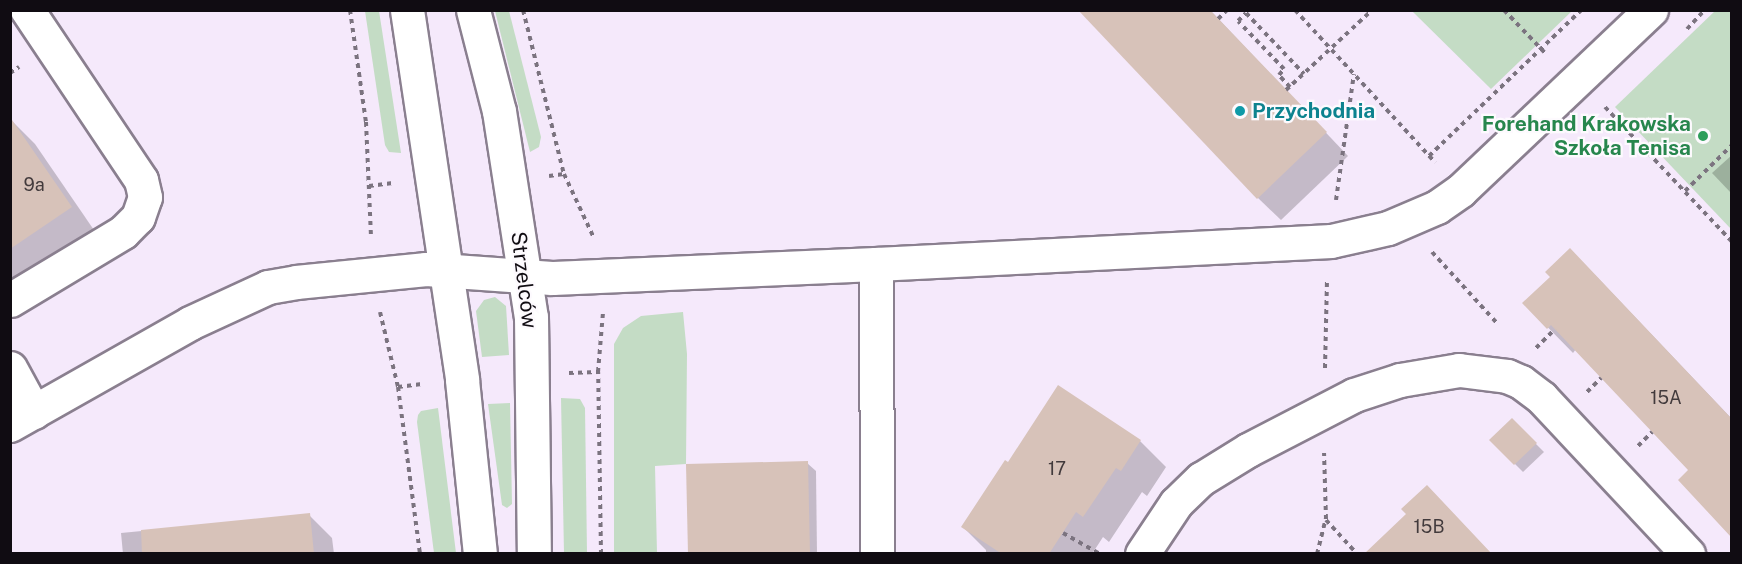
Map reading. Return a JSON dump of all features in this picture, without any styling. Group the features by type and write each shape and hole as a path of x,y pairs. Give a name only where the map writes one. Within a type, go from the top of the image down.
{"street":[{"path":"10,300 123,232 138,217 145,197 141,180 27,10"},
{"path":"407,10 462,380 480,554"},
{"name":"Strzelców","path":"473,10 499,111 531,328 534,554"},
{"path":"10,368 22,418 190,323 268,287 416,270 552,278 1330,241 1388,228 1437,207 1461,190 1651,10"},
{"path":"876,264 877,554"},
{"path":"1142,554 1176,503 1201,479 1248,450 1354,395 1432,372 1459,370 1507,376 1521,382 1542,398 1688,554"}],"path":[{"path":"350,10 366,122 372,245"},
{"path":"523,10 564,174 597,246"},
{"path":"1218,19 1227,10"},
{"path":"1295,10 1441,168"},
{"path":"1304,74 1246,14 1238,21 1284,69 1279,75 1288,89 1304,74 1330,48 1372,10"},
{"path":"1504,10 1548,56"},
{"path":"1430,156 1581,10"},
{"path":"1336,201 1354,74"},
{"path":"1598,103 1606,107 1731,242"},
{"path":"1685,191 1731,145"},
{"path":"369,186 400,182"},
{"path":"1430,250 1496,322"},
{"path":"1317,554 1326,519 1322,411 1327,275"},
{"path":"378,304 398,387 420,554"},
{"path":"601,554 598,372 603,310"},
{"path":"1528,356 1555,329"},
{"path":"565,373 598,372"},
{"path":"398,387 429,383"},
{"path":"1326,519 1358,554"},
{"path":"1062,533 1100,554"}],"green space":[{"path":"1716,10 1731,11 1731,229 1615,107"},
{"path":"365,11 379,11 401,153 389,152 385,145"},
{"path":"495,11 509,11 541,137 539,147 530,152"},
{"path":"1412,11 1572,11 1491,89"},
{"path":"495,297 506,306 509,355 482,357 476,311 484,300"},
{"path":"683,312 687,354 686,464 655,466 657,553 614,553 614,344 623,328 641,316"},
{"path":"561,398 580,399 585,408 587,553 564,553"},
{"path":"510,403 512,504 507,508 502,505 488,404"},
{"path":"438,408 456,553 434,553 417,422 421,411"}],"building":[{"name":"Przychodnia","path":"1078,10 1210,10 1327,132 1257,199"},
{"path":"10,117 72,207 10,249"},
{"path":"1570,248 1731,418 1731,537 1678,480 1688,470 1551,325 1547,329 1522,303 1550,277 1545,272"},
{"path":"1058,385 1141,440 1121,471 1116,468 1083,517 1076,512 1049,554 1002,554 961,527 1005,460 1008,462"},
{"path":"1512,418 1537,443 1514,465 1489,440"},
{"path":"808,461 810,554 688,554 686,464"},
{"path":"1427,485 1492,554 1364,554 1406,514 1401,509"},
{"path":"310,513 314,554 142,554 141,530"}],"place":[{"name":"Przychodnia","path":"1240,111"},
{"name":"Forehand Krakowska Szkoła Tenisa","path":"1703,136"}]}
